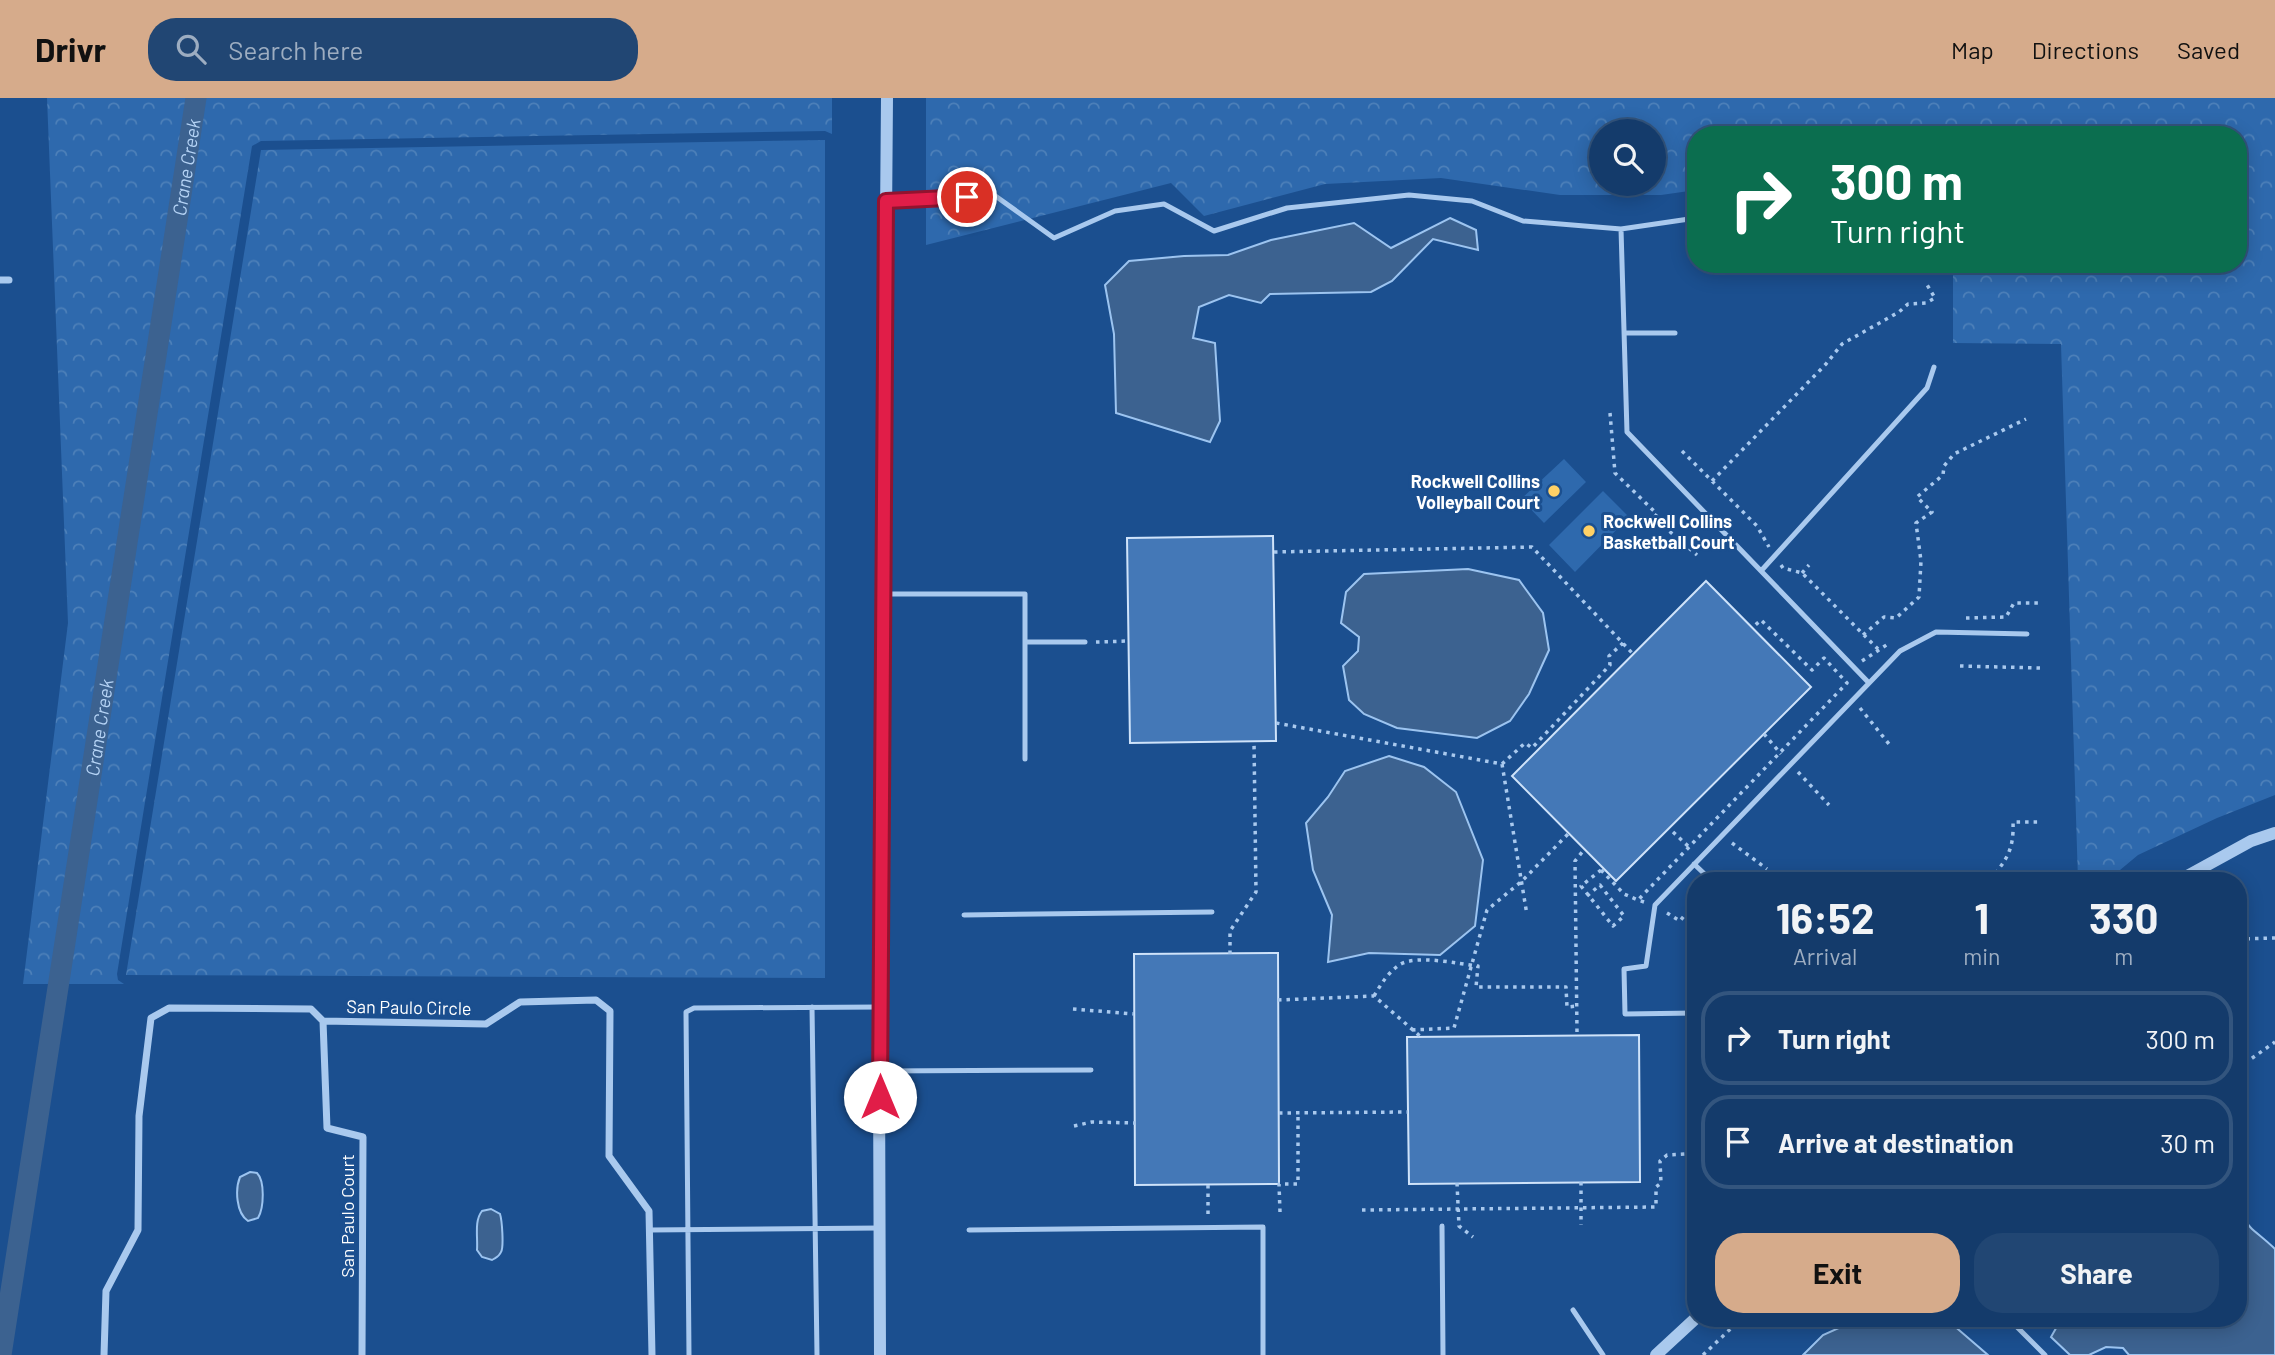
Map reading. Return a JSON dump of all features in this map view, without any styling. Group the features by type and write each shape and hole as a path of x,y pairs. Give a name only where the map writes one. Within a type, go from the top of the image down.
{"street":[{"path":"880,1355 879,1071 887,98"},
{"path":"2195,872 2251,841 2275,833"},
{"name":"San Paulo Circle","path":"104,1355 106,1291 138,1230 139,1116 151,1018 169,1008 311,1009 323,1021 486,1024 520,1002 596,1000 610,1011 609,1156 649,1211 652,1355"},
{"name":"San Paulo Court","path":"323,1021 327,1128 363,1137 362,1355"},
{"path":"1656,1355 1687,1326"}],"lane":[{"path":"886,201 994,195 1054,238 1115,211 1164,204 1214,231 1287,208 1409,195 1472,201 1523,222 1621,229 1687,219"},
{"path":"1621,229 1627,432 1869,683"},
{"path":"1624,333 1675,333"},
{"path":"1761,572 1927,388 1934,367"},
{"path":"883,594 1025,594 1025,759"},
{"path":"1687,872 1900,651 1936,632 2027,634"},
{"path":"1026,642 1085,642"},
{"path":"1695,864 1703,872"},
{"path":"1687,872 1655,905 1646,967 1623,969 1625,1014 1687,1013"},
{"path":"964,915 1212,912"},
{"path":"812,1007 817,1355"},
{"path":"689,1355 686,1012 694,1008 880,1007"},
{"path":"879,1071 1091,1070"},
{"path":"1442,1226 1443,1355"},
{"path":"969,1230 1263,1227 1263,1355"},
{"path":"650,1230 880,1228"},
{"path":"1573,1311 1603,1355"},
{"path":"2017,1327 2045,1355"}],"path":[{"path":"1712,481 1818,373 1842,344 1899,312 1908,304 1926,303 1935,298 1926,283"},
{"path":"1609,413 1615,473 1657,514 1654,518 1697,555"},
{"path":"1863,635 1884,617 1896,618 1919,597 1921,561 1916,523 1932,512 1917,497 1943,475 1944,466 1954,454 2026,419"},
{"path":"1273,552 1532,547 1633,654"},
{"path":"1802,573 1809,565"},
{"path":"1638,900 1847,683 1824,658 1812,670 1761,620 1752,628"},
{"path":"1085,642 1129,641"},
{"path":"1502,764 1525,743 1532,748 1610,665 1609,656 1623,643"},
{"path":"1960,666 2040,668"},
{"path":"1841,689 1853,699 1889,744"},
{"path":"1276,723 1502,764"},
{"path":"1230,954 1230,930 1256,892 1255,742"},
{"path":"1502,764 1527,915"},
{"path":"1997,872 2008,859 2013,840 2013,822 2040,822"},
{"path":"1673,832 1689,848"},
{"path":"1412,1030 1454,1028 1487,910 1522,881 1569,833"},
{"path":"1722,835 1767,869"},
{"path":"1577,1032 1575,860 1583,851"},
{"path":"1587,896 1600,885 1624,916 1613,926 1587,896 1581,886 1601,868 1624,894 1655,905 1680,921 1687,912"},
{"path":"2247,939 2275,938"},
{"path":"1374,996 1387,976 1402,962 1436,960 1478,967 1476,987 1566,986 1567,1007 1577,1006"},
{"path":"1278,1000 1374,996 1421,1037"},
{"path":"1073,1009 1135,1014"},
{"path":"2247,1062 2275,1042"},
{"path":"1280,1212 1279,1184 1298,1184 1298,1112"},
{"path":"1279,1113 1408,1112"},
{"path":"1074,1126 1092,1122 1135,1123"},
{"path":"1362,1210 1656,1207 1656,1187 1661,1183 1660,1161 1667,1155 1686,1154"},
{"path":"1581,1182 1581,1225"},
{"path":"1457,1184 1459,1226 1473,1237"},
{"path":"1208,1185 1208,1228"},
{"path":"1703,1355 1733,1327"}],"green space":[{"path":"47,98 832,98 832,134 825,131 261,141 252,146 117,974 118,980 124,984 23,984 68,623"},
{"path":"926,98 2275,98 2275,795 2217,818 2138,855 2118,872 2078,872 2061,344 1953,343 1953,273 2247,273 2247,126 1687,126 1687,191 1666,194 1666,119 1589,119 1589,195 1560,195 1441,178 1325,184 1204,216 1171,183 926,245"},
{"path":"825,140 825,978 126,975 261,150"},
{"name":"Rockwell Collins Volleyball Court","path":"1564,459 1586,482 1544,523 1521,499"},
{"name":"Rockwell Collins Basketball Court","path":"1603,491 1629,517 1575,572 1549,545"}],"shaded area":[{"path":"1450,218 1476,230 1478,250 1433,239 1392,281 1371,292 1270,294 1261,303 1229,295 1199,307 1193,338 1215,343 1220,421 1210,442 1116,413 1114,334 1105,285 1129,261 1228,255 1271,240 1354,223 1391,248"},
{"path":"1468,569 1519,580 1543,613 1549,650 1529,694 1510,721 1477,738 1397,728 1364,714 1349,700 1343,666 1358,651 1359,637 1341,623 1346,592 1364,574"},
{"path":"1389,756 1424,767 1456,792 1483,860 1475,926 1440,955 1369,953 1328,962 1332,915 1313,870 1306,823 1345,771"},
{"path":"250,1172 257,1173 260,1177 263,1195 258,1218 248,1221 239,1207 237,1188 240,1177"},
{"path":"491,1209 500,1214 503,1239 500,1254 492,1260 482,1257 477,1250 478,1219 482,1211"},
{"path":"2247,1222 2275,1249 2275,1355 2129,1355 2123,1348 2106,1347 2089,1355 2070,1355 2051,1337 2057,1327 2247,1327"},
{"path":"1841,1327 1955,1327 1988,1355 1803,1355 1823,1335"}],"building":[{"path":"1273,536 1276,741 1130,743 1127,538"},
{"path":"1706,581 1811,687 1616,881 1512,776"},
{"path":"1278,953 1279,1184 1135,1185 1134,954"},
{"path":"1639,1035 1640,1182 1409,1184 1407,1037"}],"waterway":[{"name":"Crane Creek","path":"1,1355 196,98"}],"place":[{"name":"Rockwell Collins Volleyball Court","path":"1554,491"},
{"name":"Rockwell Collins Basketball Court","path":"1589,531"}],"route":[{"path":"880,1097 886,201 967,197"}]}
